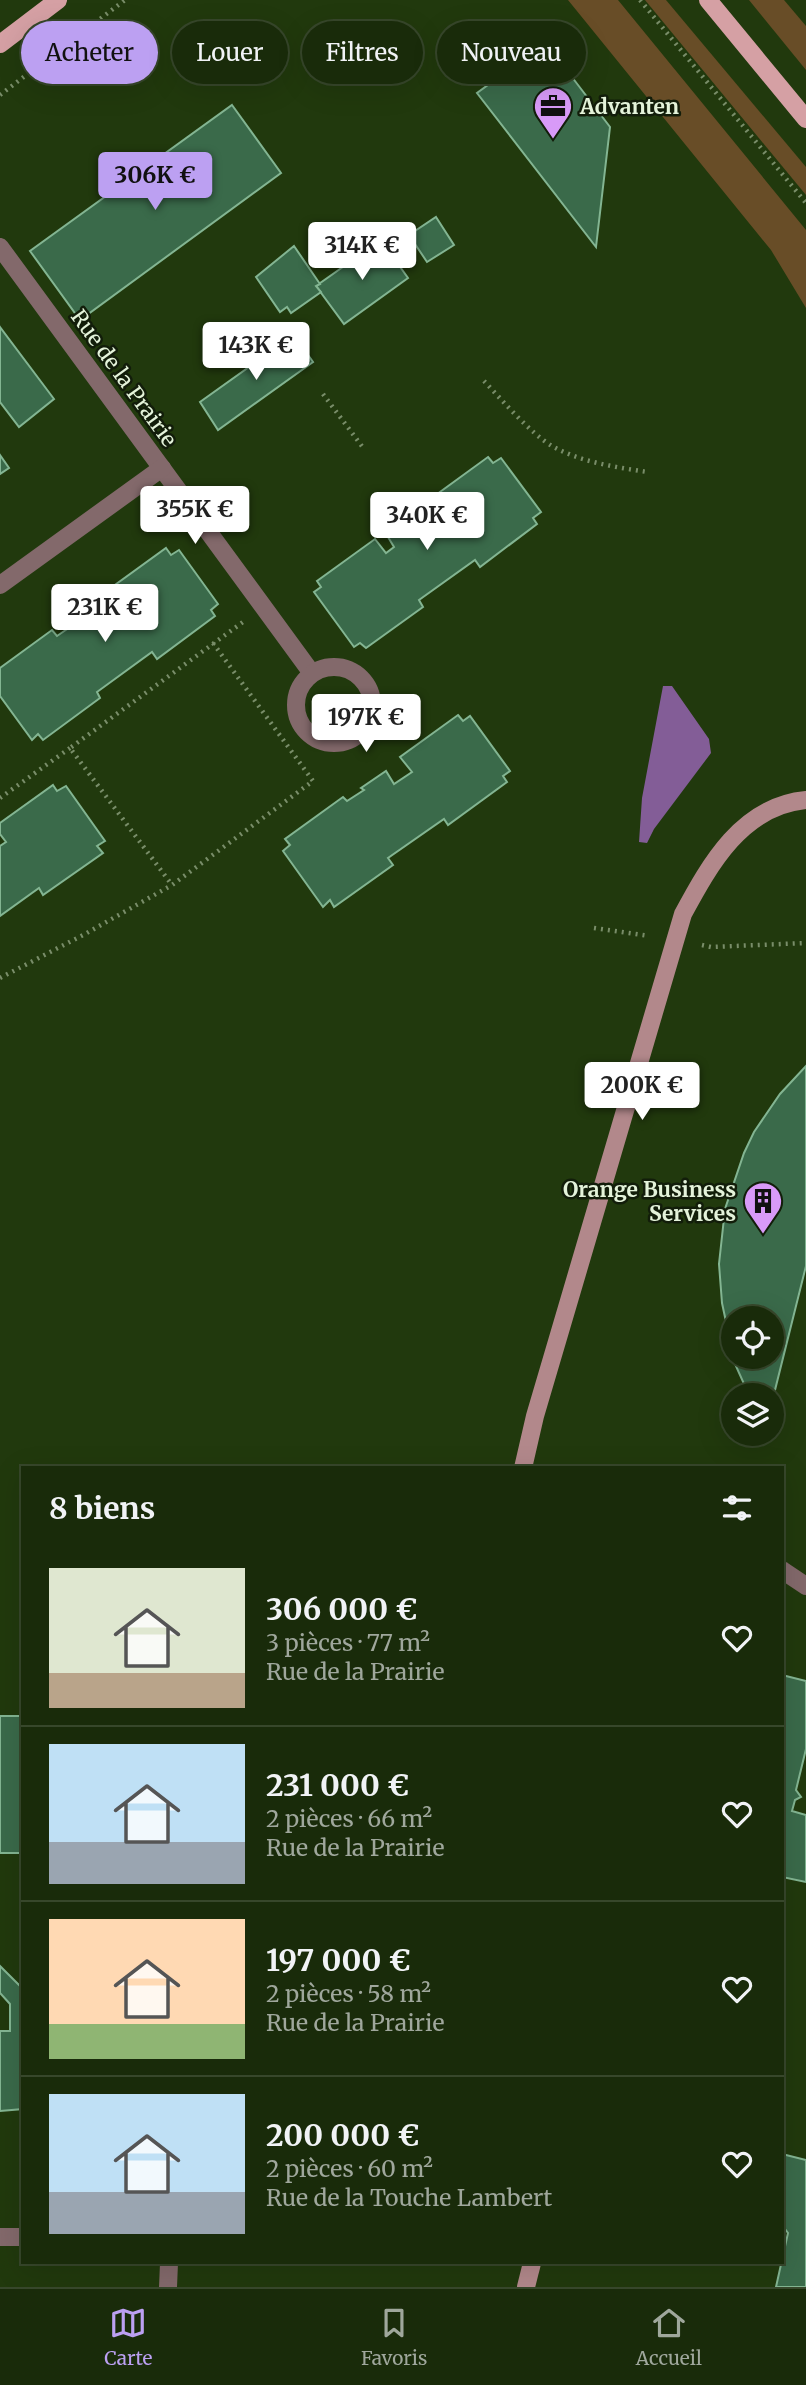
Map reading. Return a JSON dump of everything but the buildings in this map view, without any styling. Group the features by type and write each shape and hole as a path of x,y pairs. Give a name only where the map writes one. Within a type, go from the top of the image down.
{"main road":[{"path":"0,44 58,0"},
{"path":"708,0 806,120"}],"street":[{"name":"Rue de la Prairie","path":"0,247 311,672"},
{"path":"0,585 162,468"},
{"path":"324,668 351,670 367,687 372,714 356,737 332,743 321,740 303,727 297,716 296,695 297,689 311,672 324,668"},
{"path":"523,1466 535,1416 683,914 708,867 735,834 762,815 792,801 806,800"},
{"path":"784,1571 806,1586"},
{"path":"0,2237 21,2237"},
{"path":"168,2287 169,2264"},
{"path":"526,2287 531,2264"}],"path":[{"path":"0,95 125,0"},
{"path":"640,0 806,203"},
{"path":"484,381 515,415 551,446 596,463 647,472"},
{"path":"323,394 364,449"},
{"path":"0,798 264,607"},
{"path":"0,978 172,885 313,781 214,643"},
{"path":"70,748 172,885"},
{"path":"594,928 676,939 711,947 806,943"}],"shaded area":[{"path":"568,0 618,0 806,230 806,308 771,250"},
{"path":"645,0 666,0 806,167 806,195"},
{"path":"749,0 784,0 806,26 806,70"},
{"path":"663,686 672,686 709,739 711,753 654,829 647,843 639,842 642,798"}],"place":[{"name":"Advanten","path":"553,140"},
{"name":"Orange Business Services","path":"763,1235"}]}
